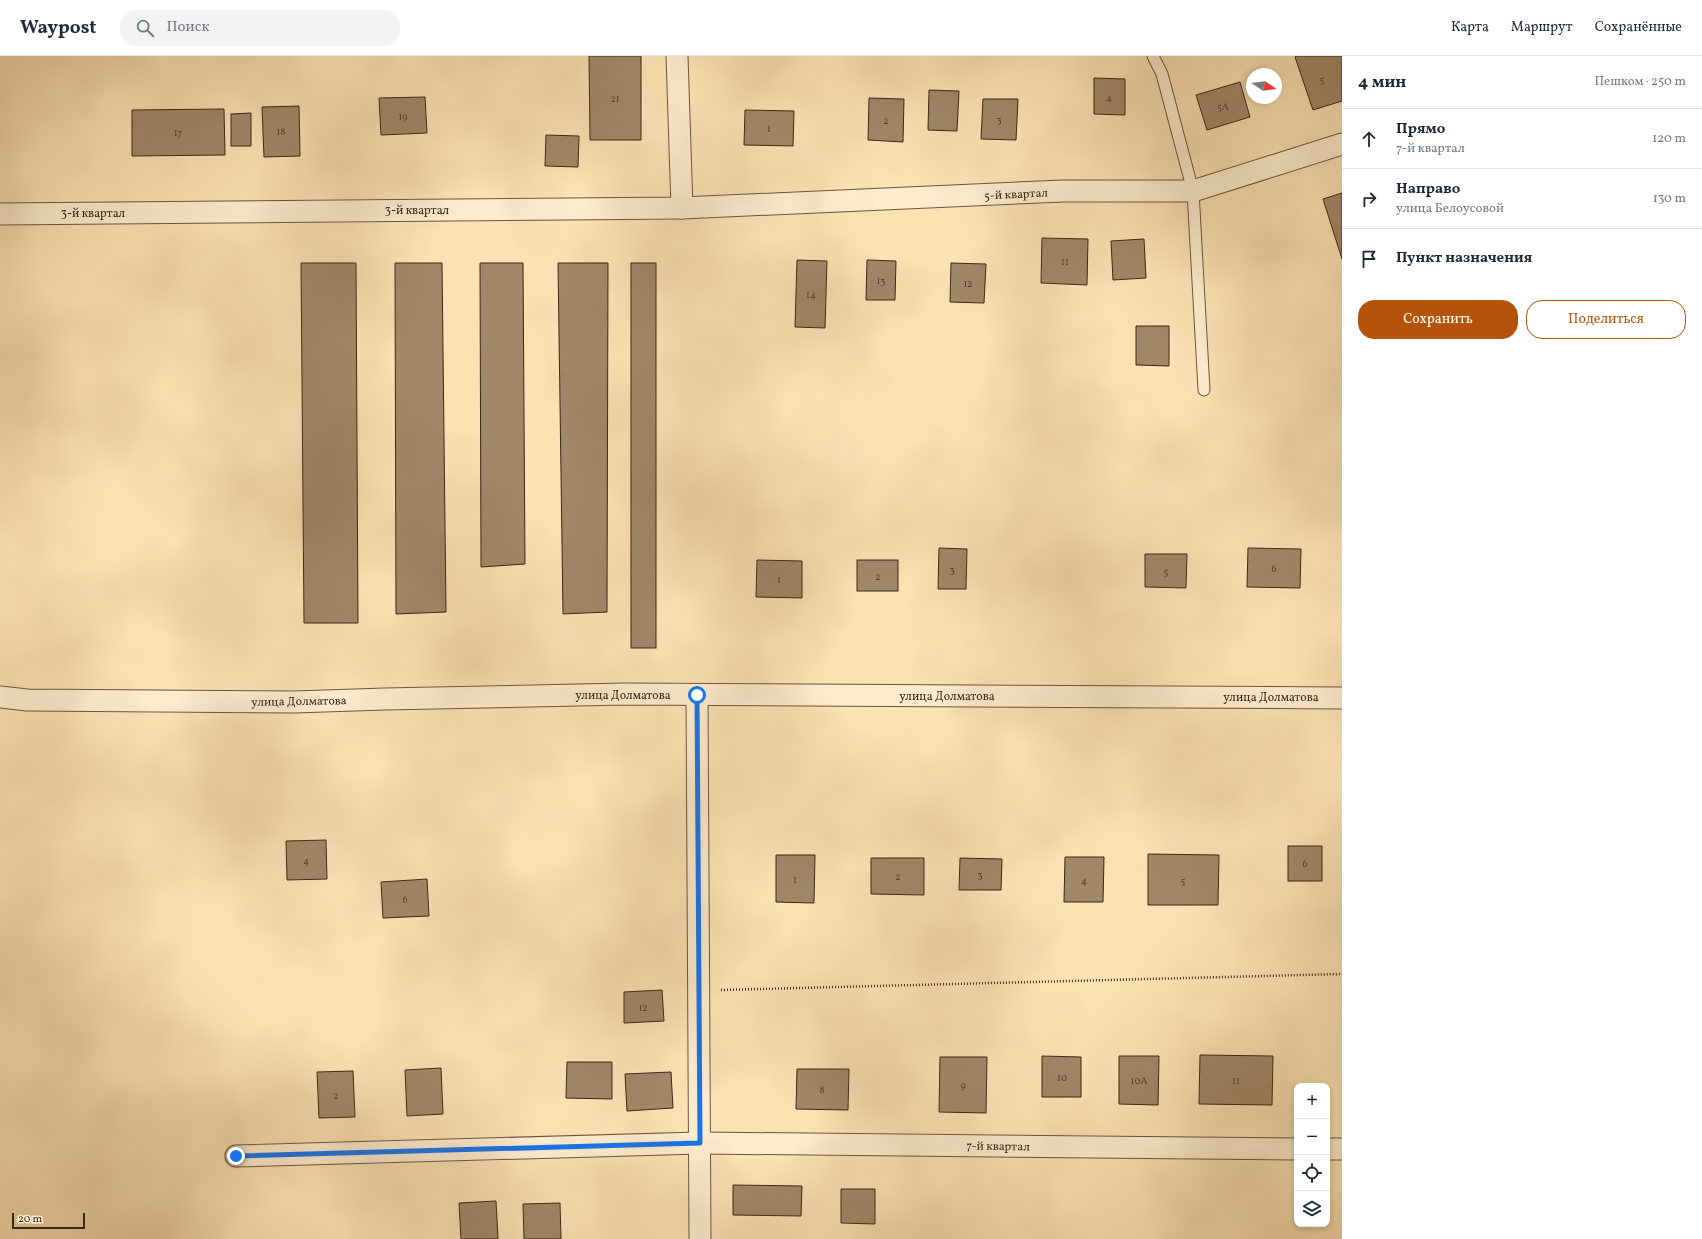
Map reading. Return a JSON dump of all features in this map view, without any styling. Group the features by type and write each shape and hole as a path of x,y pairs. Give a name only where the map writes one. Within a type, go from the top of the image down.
{"street":[{"path":"677,56 682,208"},
{"name":"5-й квартал","path":"682,208 1063,191 1193,191 1342,144"},
{"name":"3-й квартал","path":"0,214 682,208"},
{"name":"улица Долматова","path":"0,697 27,700 294,702 393,698 624,694 1342,698"},
{"path":"697,695 700,1239"},
{"name":"7-й квартал","path":"236,1156 700,1143 1294,1149"},
{"path":"1330,1149 1342,1149"}],"lane":[{"path":"1153,56 1162,74 1193,191 1204,390"}],"path":[{"path":"699,991 1342,974"}],"building":[{"path":"589,56 641,56 641,140 590,140"},
{"path":"1342,56 1342,101 1313,110 1295,57"},
{"path":"1094,78 1125,79 1125,115 1094,114"},
{"path":"1240,82 1250,117 1207,130 1196,95"},
{"path":"929,90 959,91 957,131 928,130"},
{"path":"425,97 427,133 381,135 379,98"},
{"path":"869,98 904,99 903,142 868,140"},
{"path":"983,99 1018,99 1016,140 981,139"},
{"path":"299,106 300,156 264,157 262,107"},
{"path":"224,109 225,155 132,156 132,110"},
{"path":"745,110 794,111 793,146 744,145"},
{"path":"251,113 251,146 231,146 231,114"},
{"path":"546,135 579,136 578,167 545,166"},
{"path":"1342,193 1342,259 1323,199"},
{"path":"1042,238 1088,239 1087,285 1041,283"},
{"path":"1144,239 1146,278 1113,280 1111,241"},
{"path":"797,260 827,261 825,328 795,327"},
{"path":"867,260 896,261 895,300 866,300"},
{"path":"301,263 356,263 358,623 304,623"},
{"path":"395,263 442,263 446,612 396,614"},
{"path":"480,263 523,263 525,564 481,567"},
{"path":"558,263 608,263 607,612 563,614"},
{"path":"631,263 656,263 656,648 631,648"},
{"path":"951,263 986,264 984,303 950,302"},
{"path":"1136,326 1169,326 1169,366 1136,365"},
{"path":"939,548 967,549 966,589 938,589"},
{"path":"1248,548 1301,549 1300,588 1247,587"},
{"path":"1145,554 1187,554 1186,588 1145,587"},
{"path":"757,560 802,561 802,598 756,597"},
{"path":"857,560 898,560 898,591 857,591"},
{"path":"326,840 327,879 287,880 286,841"},
{"path":"1288,846 1322,846 1322,881 1288,881"},
{"path":"1148,854 1219,855 1218,905 1148,905"},
{"path":"776,855 815,855 814,903 776,902"},
{"path":"1065,857 1104,857 1103,902 1064,902"},
{"path":"871,858 924,858 924,895 871,894"},
{"path":"960,858 1002,859 1001,890 959,890"},
{"path":"427,879 429,916 383,918 381,882"},
{"path":"662,990 664,1021 624,1023 624,992"},
{"path":"1200,1055 1273,1056 1272,1105 1199,1104"},
{"path":"1042,1056 1081,1057 1081,1097 1042,1097"},
{"path":"1119,1056 1159,1056 1158,1105 1119,1104"},
{"path":"940,1057 987,1057 986,1113 939,1112"},
{"path":"567,1062 612,1062 612,1099 566,1098"},
{"path":"441,1068 443,1114 407,1116 405,1070"},
{"path":"797,1069 849,1069 848,1110 796,1109"},
{"path":"353,1071 355,1117 319,1118 317,1072"},
{"path":"671,1072 673,1108 627,1111 625,1074"},
{"path":"733,1185 802,1186 801,1216 733,1215"},
{"path":"841,1189 875,1189 875,1224 841,1223"},
{"path":"496,1201 498,1239 461,1239 459,1203"},
{"path":"560,1203 561,1239 524,1239 523,1204"}],"route":[{"path":"236,1156 700,1143 697,695"}]}
